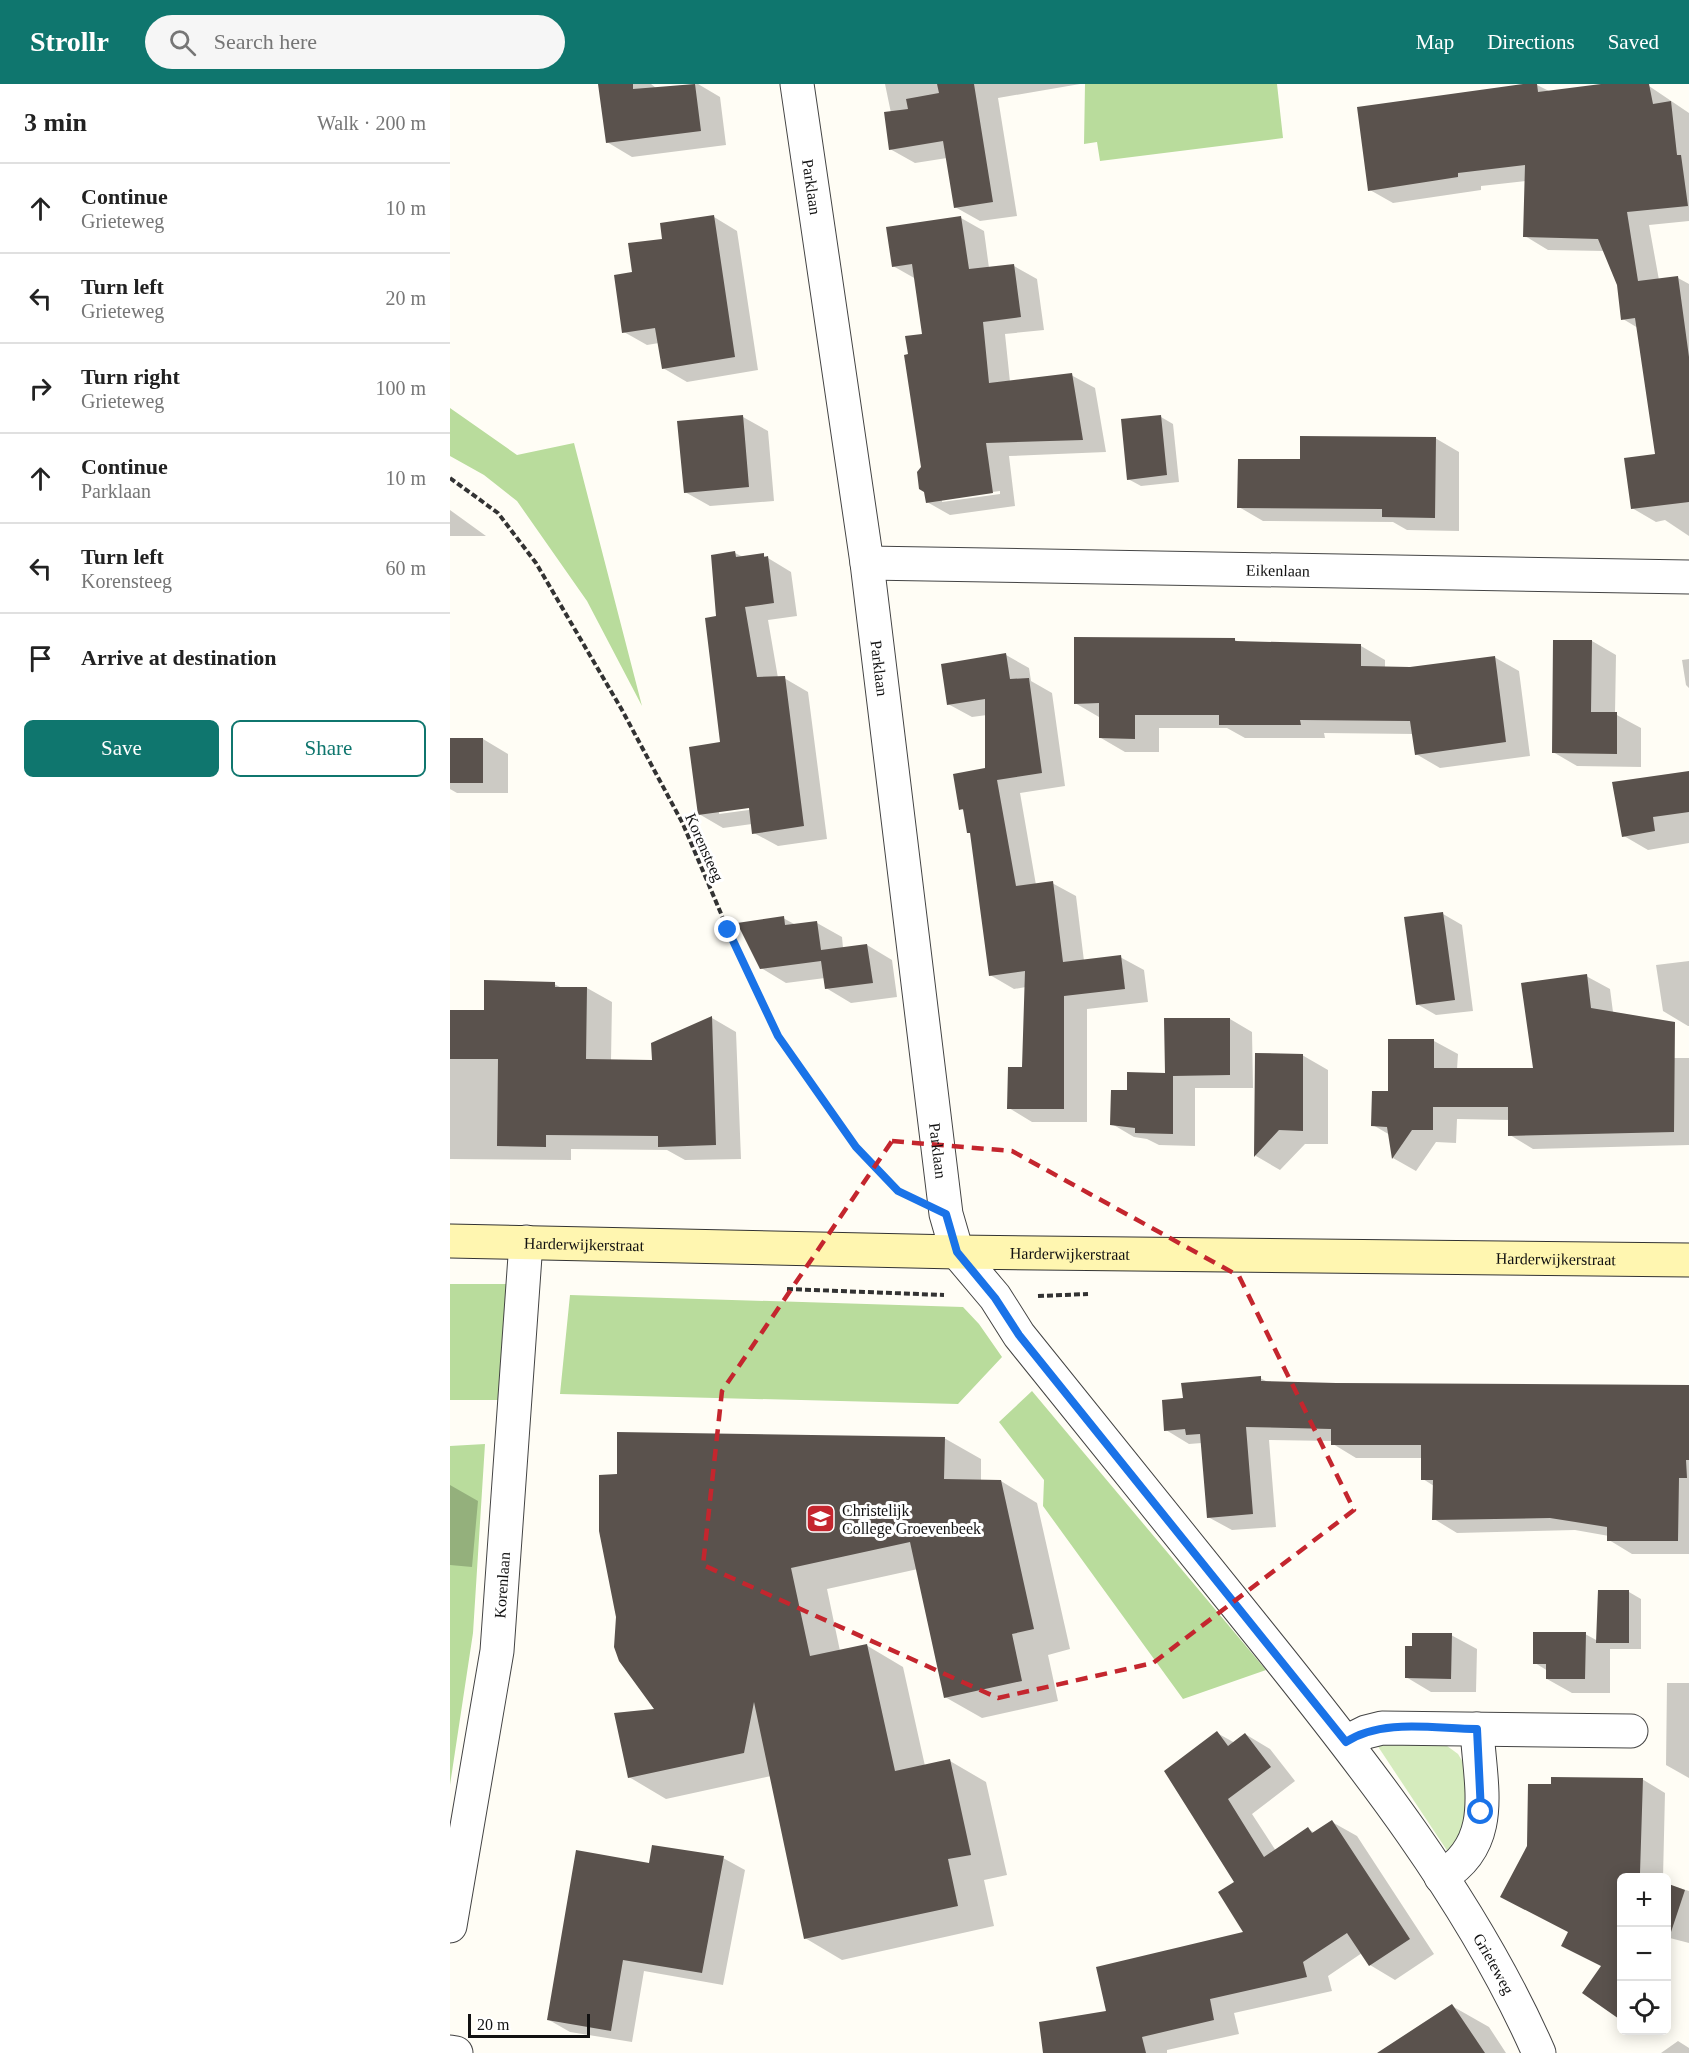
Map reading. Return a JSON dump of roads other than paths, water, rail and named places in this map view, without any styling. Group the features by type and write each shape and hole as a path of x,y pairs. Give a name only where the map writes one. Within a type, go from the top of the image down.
{"main road":[{"name":"Harderwijkerstraat","path":"450,1241 957,1252 1689,1260"}],"street":[{"name":"Parklaan","path":"797,84 867,563 946,1214 957,1252"},
{"name":"Eikenlaan","path":"867,563 1689,577"},
{"name":"Korenlaan","path":"450,1926 497,1651 526,1242"},
{"name":"Grieteweg","path":"957,1252 995,1298 1019,1335 1346,1742 1441,1877 1512,1997 1539,2053"},
{"path":"1346,1742 1366,1732 1382,1728 1631,1731"},
{"path":"1441,1877 1468,1856 1479,1836 1481,1812 1477,1729"},
{"path":"450,2052 456,2053"}],"place":[{"name":"Christelijk College Groevenbeek","path":"821,1519"}]}
